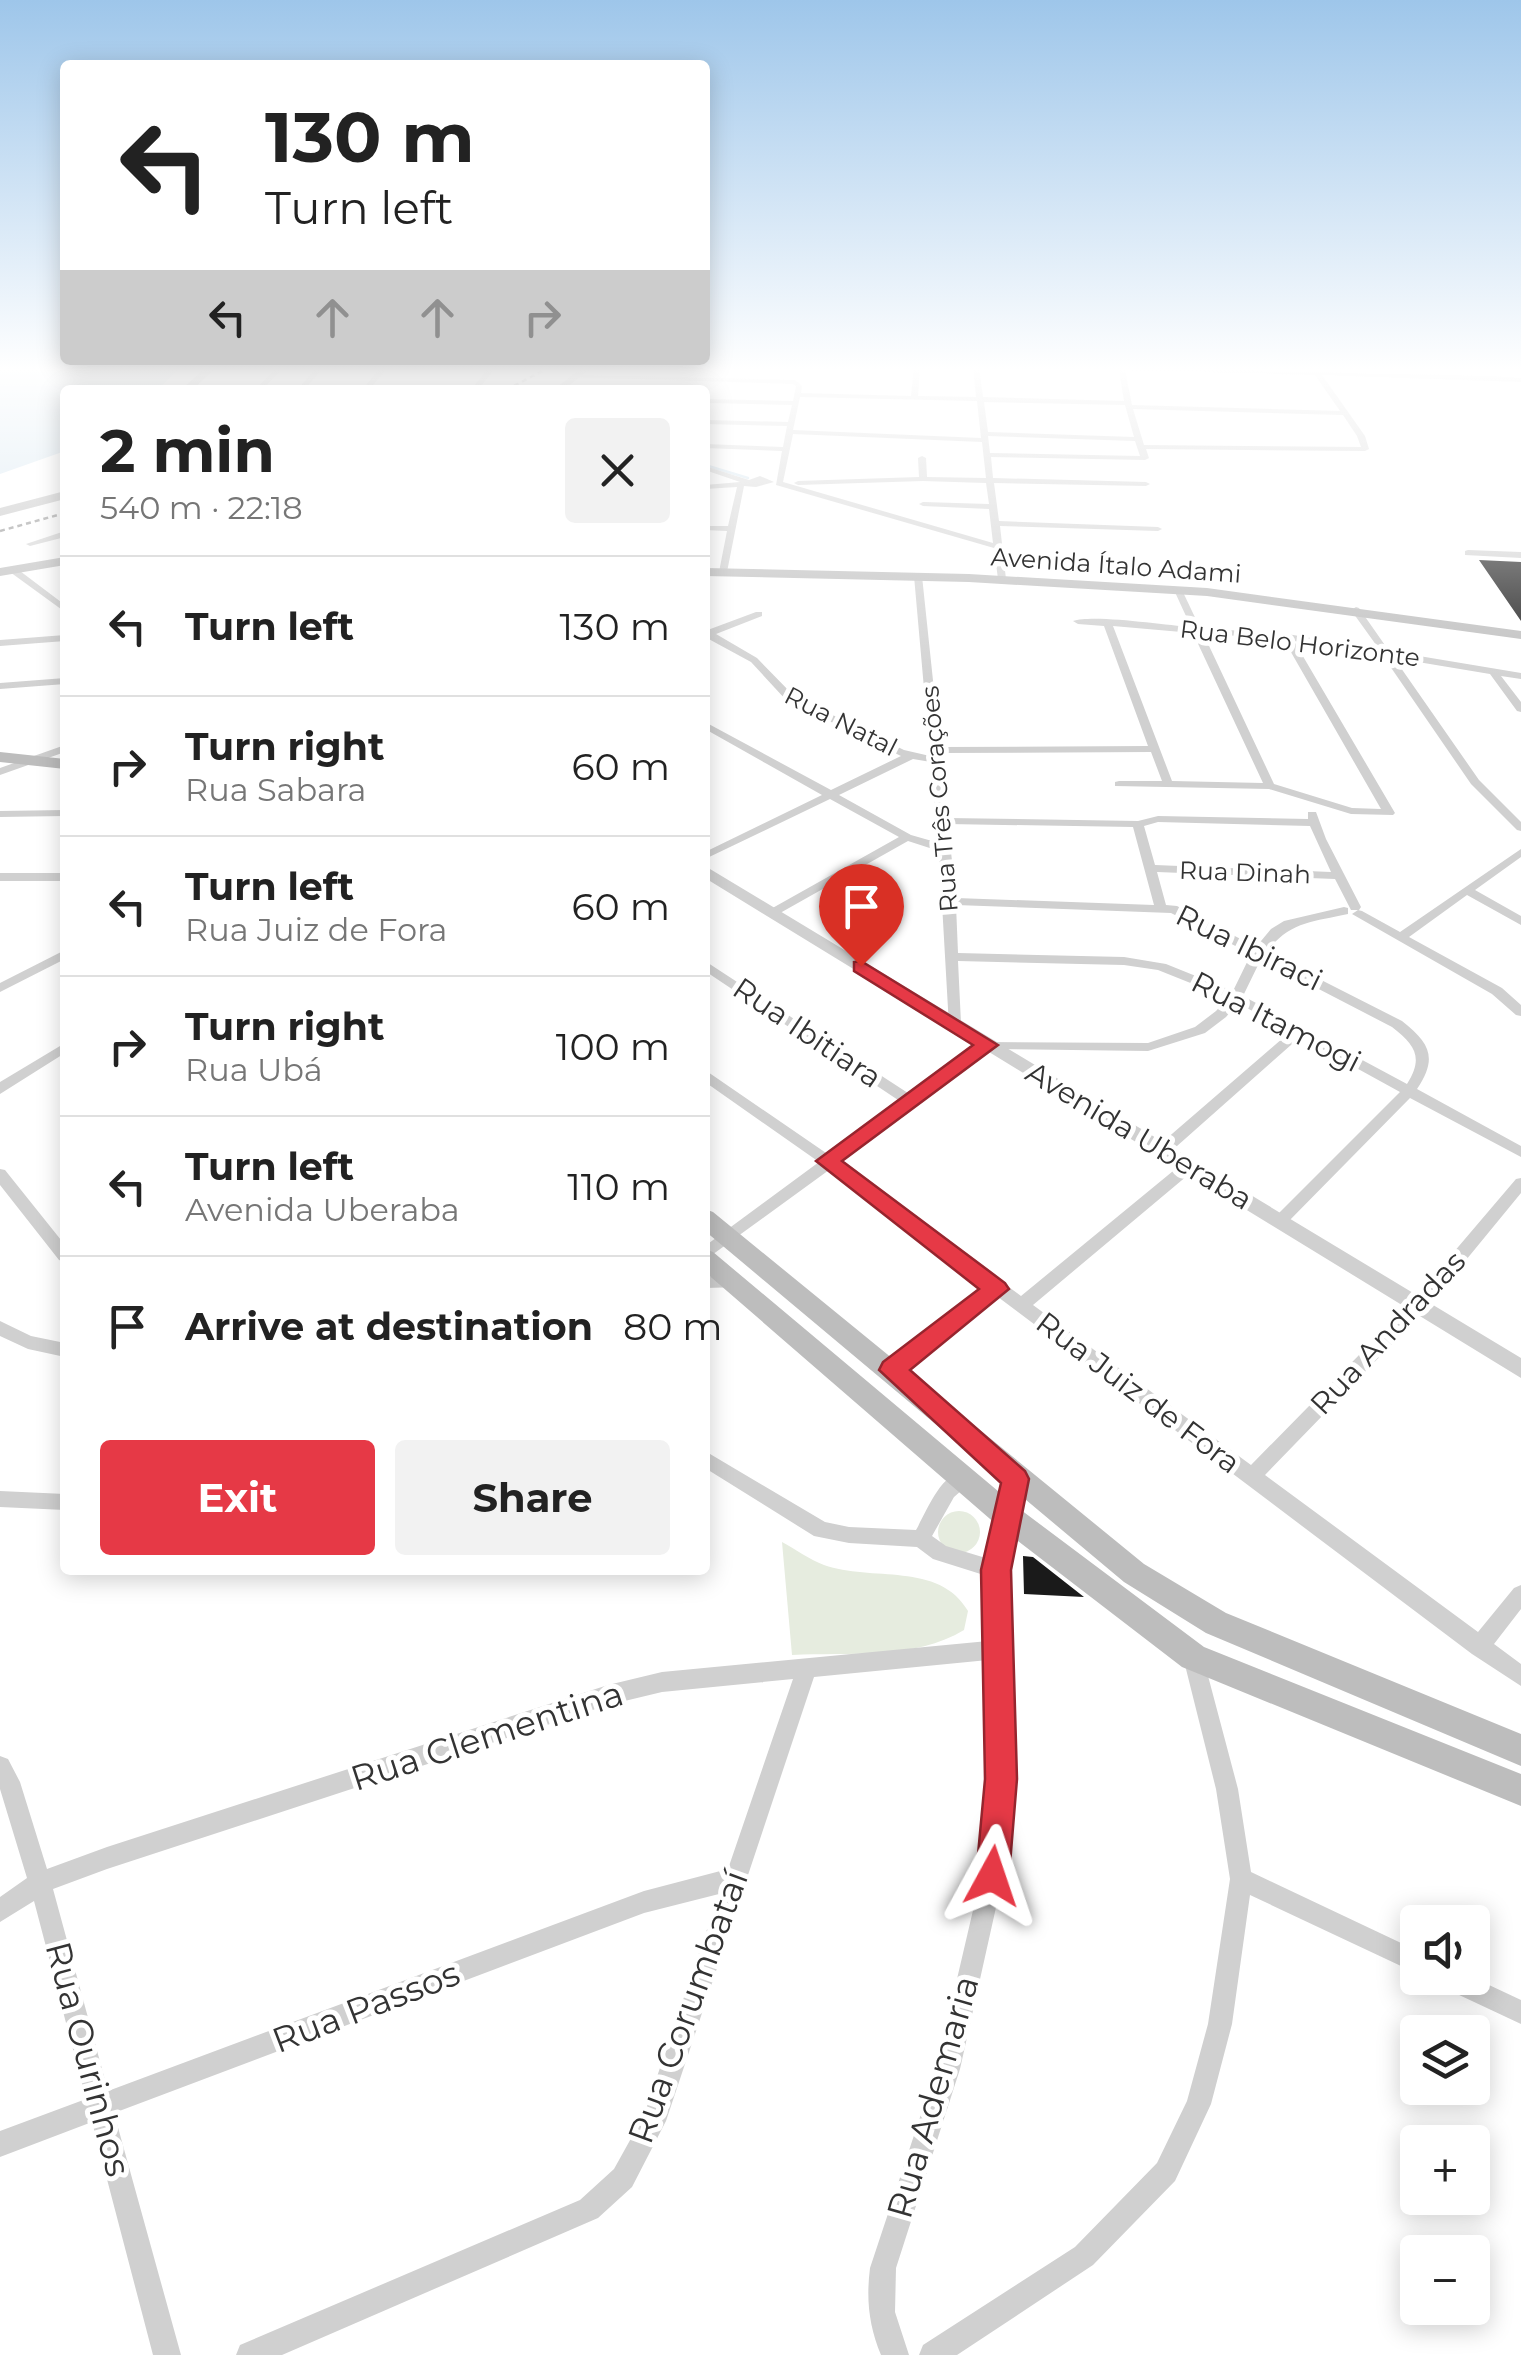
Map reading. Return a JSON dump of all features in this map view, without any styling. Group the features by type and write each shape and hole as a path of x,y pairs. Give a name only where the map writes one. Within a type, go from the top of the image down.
{"main road":[{"path":"0,514 60,498"},
{"path":"7,571 60,562"},
{"name":"Avenida Ítalo Adami","path":"710,572 918,576 1178,590 1356,610 1521,635"},
{"path":"0,746 60,754"},
{"path":"0,757 34,759 60,755"},
{"path":"711,1242 735,1283 804,1343 1008,1516 1193,1657 1521,1790"},
{"path":"711,1242 833,1322 1016,1479 1134,1573 1216,1623 1521,1750"},
{"path":"804,1343 833,1322"}],"street":[{"path":"743,477 995,546"},
{"path":"722,572 731,529 763,477"},
{"path":"988,477 1002,580"},
{"path":"710,487 924,479 1146,484"},
{"path":"923,504 993,507"},
{"path":"996,523 1158,529"},
{"path":"710,528 731,529"},
{"path":"30,544 60,535"},
{"path":"1468,553 1521,555"},
{"path":"7,571 60,606"},
{"name":"Rua Três Corações","path":"918,576 950,901 954,1023"},
{"path":"1178,590 1270,786"},
{"path":"1356,610 1474,782 1521,828"},
{"path":"710,632 759,614"},
{"name":"Rua Belo Horizonte","path":"1078,621 1288,637 1385,650 1521,676"},
{"path":"1106,622 1168,784"},
{"name":"Rua Natal","path":"710,635 754,660 790,698 910,756 1153,749"},
{"path":"1120,784 1270,786 1369,814 1390,811 1288,637"},
{"path":"0,643 60,638"},
{"path":"1492,670 1521,708"},
{"path":"0,686 60,681"},
{"path":"710,732 836,795 907,837 942,848"},
{"path":"710,854 910,756"},
{"path":"0,772 34,759"},
{"path":"1309,800 1314,823 1352,910"},
{"path":"0,814 60,813"},
{"path":"940,821 1138,824 1158,819 1314,823"},
{"path":"1138,824 1160,906"},
{"path":"772,913 907,837"},
{"path":"1402,936 1470,892 1521,852"},
{"name":"Rua Dinah","path":"1152,868 1339,876"},
{"name":"Avenida Uberaba","path":"710,874 1521,1369"},
{"path":"0,877 60,877"},
{"path":"1470,892 1521,920"},
{"name":"Rua Ibiraci","path":"950,901 1160,906 1363,1004 1414,1038 1423,1055 1422,1071 1409,1092"},
{"path":"711,1242 988,1045 1148,1046 1200,1030 1236,997 1258,953 1288,924 1352,910 1497,991 1521,1012"},
{"path":"0,988 60,957"},
{"name":"Rua Itamogi","path":"952,958 1124,961 1161,967 1236,997 1521,1152"},
{"name":"Rua Ibitiara","path":"710,968 909,1100"},
{"path":"1163,1150 1298,1031"},
{"path":"0,1089 60,1051"},
{"name":"Rua Juiz de Fora","path":"710,1079 1521,1676"},
{"path":"1280,1221 1409,1092"},
{"path":"1022,1305 1189,1166"},
{"path":"0,1174 60,1250"},
{"name":"Rua Andradas","path":"1250,1478 1419,1305 1521,1184"},
{"path":"710,1282 735,1283"},
{"path":"892,1370 996,1289"},
{"path":"0,1328 28,1342 60,1349"},
{"path":"710,1462 821,1530 921,1539 940,1553 996,1570"},
{"path":"921,1539 948,1491 963,1478"},
{"name":"Rua Ademaria","path":"894,2355 881,2326 879,2296 883,2268 948,2068 992,1876 1001,1779 996,1570 1016,1479"},
{"path":"0,1499 60,1502"},
{"path":"1478,1647 1521,1594"},
{"name":"Rua Clementina","path":"0,1911 40,1883 608,1695 662,1682 996,1650"},
{"path":"933,2355 1084,2256 1166,2172 1204,2088 1220,2024 1241,1879 1227,1789 1193,1657"},
{"name":"Rua Corumbataí","path":"250,2355 589,2210 623,2178 654,2121 806,1668"},
{"name":"Rua Ourinhos","path":"0,1767 12,1790 40,1883 167,2355"},
{"path":"1241,1879 1400,1954"},
{"name":"Rua Passos","path":"0,2144 644,1902 734,1880"},
{"path":"1484,1995 1521,2012"}],"shaded area":[{"path":"959,1511 974,1517 980,1532 974,1547 959,1553 944,1547 938,1532 944,1517"},
{"path":"782,1542 824,1565 842,1570 903,1576 940,1585 968,1611 964,1630 945,1640 903,1650 792,1655"}],"building":[{"path":"1479,560 1521,562 1521,621"},
{"path":"1023,1556 1033,1557 1084,1597 1024,1594"}],"railway":[{"path":"0,531 60,514"}],"route":[{"path":"861,966 988,1045 827,1161 996,1289 892,1370 1016,1479 996,1570 1001,1779 992,1876"}]}
